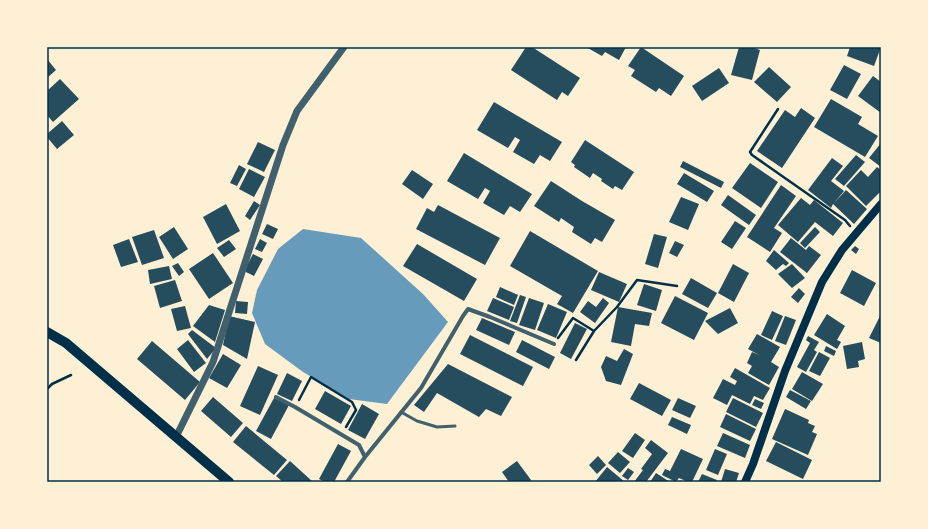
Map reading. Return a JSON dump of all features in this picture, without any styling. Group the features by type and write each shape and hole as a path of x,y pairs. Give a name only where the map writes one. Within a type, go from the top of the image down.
{"main road":[{"path":"745,482 753,464 785,371 822,282 842,250 881,204"},
{"path":"47,332 66,343 229,482"}],"street":[{"path":"176,437 213,362 283,145 297,111 344,47"},
{"path":"347,482 365,457 421,388 468,309 554,344"},
{"path":"276,397 359,445 365,457"}],"lane":[{"path":"401,412 417,421 437,427 455,426"}],"path":[{"path":"778,109 750,152 752,155 845,220 856,233"},
{"path":"576,360 594,331 617,307 637,280 677,286"},
{"path":"554,344 573,318 594,331"},
{"path":"47,389 52,384 71,375"},
{"path":"295,407 311,377 352,402 356,410 342,435"}],"water":[{"path":"303,229 361,238 423,294 448,322 387,404 349,399 303,372 265,344 252,313 257,290 278,249"}],"building":[{"path":"526,47 532,47 580,78 568,96 562,92 557,100 511,70"},
{"path":"586,47 626,47 619,60 605,52 602,56"},
{"path":"641,47 684,76 671,96 659,88 656,92 631,76 635,70 628,66"},
{"path":"739,47 751,47 760,50 752,80 731,75"},
{"path":"850,47 881,47 874,66 847,56"},
{"path":"47,59 56,70 47,78"},
{"path":"844,65 861,74 847,99 830,90"},
{"path":"769,67 791,87 777,102 754,82"},
{"path":"719,68 729,83 702,101 692,86"},
{"path":"873,76 881,82 881,113 858,96"},
{"path":"60,79 79,99 53,122 47,115 47,91"},
{"path":"831,99 862,117 858,124 878,136 865,157 814,127"},
{"path":"494,102 562,142 550,161 540,155 534,164 513,152 520,140 515,137 508,148 477,130"},
{"path":"801,108 815,118 782,168 757,151 785,110 795,117"},
{"path":"62,121 74,135 57,149 47,137 47,134"},
{"path":"585,140 634,172 622,190 615,186 613,189 601,181 602,179 593,173 590,178 574,167 575,165 571,162"},
{"path":"258,142 275,150 264,172 247,164"},
{"path":"881,143 881,167 869,158"},
{"path":"464,153 532,194 520,212 510,206 504,215 483,203 490,191 485,188 478,199 447,181"},
{"path":"856,155 865,162 844,186 835,179"},
{"path":"832,158 843,166 831,181 844,191 834,203 846,190 867,209 854,224 833,204 831,208 808,190"},
{"path":"683,161 724,182 721,188 680,167"},
{"path":"750,163 778,182 761,208 732,188"},
{"path":"239,165 246,169 237,186 230,183"},
{"path":"877,167 881,170 881,191 866,206 846,186 861,170 868,177"},
{"path":"249,169 265,177 254,197 239,189"},
{"path":"412,170 433,184 423,199 402,184"},
{"path":"684,173 714,191 707,202 677,184"},
{"path":"551,181 615,220 602,242 595,238 591,244 572,232 574,227 561,218 559,222 534,206"},
{"path":"781,185 796,196 774,228 782,233 770,252 747,237"},
{"path":"728,195 756,215 749,225 721,205"},
{"path":"681,197 699,204 688,230 669,222"},
{"path":"801,198 810,205 814,200 843,223 833,236 815,222 798,242 778,225"},
{"path":"254,201 260,205 250,220 245,216"},
{"path":"226,204 240,231 217,244 203,217"},
{"path":"438,205 500,238 485,265 416,229 427,208 434,212"},
{"path":"735,221 746,228 732,249 721,242"},
{"path":"267,224 278,229 273,239 262,234"},
{"path":"174,227 188,249 173,259 159,237"},
{"path":"815,227 820,232 805,248 800,243"},
{"path":"154,230 164,258 142,265 132,237"},
{"path":"530,231 598,271 573,313 557,304 562,296 510,266"},
{"path":"654,234 667,237 658,268 645,264"},
{"path":"791,238 806,250 809,246 821,255 807,273 780,252"},
{"path":"129,239 138,262 121,267 113,245"},
{"path":"260,239 267,243 262,252 255,249"},
{"path":"229,240 236,249 224,257 217,248"},
{"path":"675,241 684,245 677,257 669,253"},
{"path":"417,244 477,279 464,301 403,266"},
{"path":"855,246 859,249 856,254 851,250"},
{"path":"774,250 789,263 786,266 783,264 776,270 766,261"},
{"path":"213,253 233,283 209,299 189,269"},
{"path":"253,254 263,259 254,276 244,271"},
{"path":"178,263 184,272 179,276 172,266"},
{"path":"733,264 749,273 734,302 718,293"},
{"path":"792,264 805,278 792,288 778,274"},
{"path":"169,266 172,279 150,284 148,270"},
{"path":"852,270 876,283 864,306 840,293"},
{"path":"599,272 627,284 619,302 591,290"},
{"path":"691,278 717,293 708,308 682,294"},
{"path":"175,280 182,301 160,308 154,286"},
{"path":"644,284 662,290 656,311 637,305"},
{"path":"500,287 518,295 514,305 496,297"},
{"path":"799,288 805,294 798,303 791,297"},
{"path":"520,295 526,297 517,323 510,321"},
{"path":"675,296 708,313 694,340 661,323"},
{"path":"493,298 514,307 509,320 487,311"},
{"path":"529,298 544,303 535,330 519,325"},
{"path":"603,298 609,303 595,323 580,312 588,301 596,307"},
{"path":"236,301 248,302 247,314 235,313"},
{"path":"548,304 567,312 556,338 537,330"},
{"path":"209,305 225,310 215,342 193,326"},
{"path":"185,306 191,328 177,331 171,309"},
{"path":"618,307 652,313 649,326 635,324 631,346 611,342"},
{"path":"730,308 738,323 718,334 705,321"},
{"path":"772,311 783,316 772,340 761,335"},
{"path":"827,314 845,326 837,340 841,342 837,349 814,335"},
{"path":"881,314 881,343 869,338"},
{"path":"229,316 255,322 247,359 223,345"},
{"path":"785,316 796,320 786,345 775,341"},
{"path":"482,318 515,332 509,345 476,330"},
{"path":"575,323 587,329 571,359 560,353"},
{"path":"192,330 216,348 207,359 188,334"},
{"path":"757,334 780,347 771,362 779,367 769,385 748,373 752,366 747,363 752,352 759,355 748,349"},
{"path":"470,335 533,367 523,386 460,354"},
{"path":"808,336 819,342 814,350 817,352 806,372 797,367 810,343 806,340"},
{"path":"188,340 206,363 194,372 177,349"},
{"path":"522,340 555,357 549,369 516,352"},
{"path":"152,341 200,382 185,400 137,359"},
{"path":"862,342 865,359 858,361 859,367 847,369 843,346"},
{"path":"826,346 836,351 834,356 824,351"},
{"path":"624,349 633,354 621,385 606,381 601,367 606,356 617,361"},
{"path":"819,352 830,358 820,376 809,371"},
{"path":"223,354 241,365 227,388 209,378"},
{"path":"448,364 512,397 501,416 486,409 479,417 437,393 424,412 414,405"},
{"path":"258,366 278,375 260,415 240,406"},
{"path":"735,368 770,388 763,400 754,396 750,404 732,395 727,405 713,398 723,379 735,385 737,381 730,377"},
{"path":"802,372 823,384 812,401 792,389"},
{"path":"287,373 302,381 292,401 277,394"},
{"path":"639,383 671,400 662,416 630,399"},
{"path":"790,390 811,401 806,409 786,397"},
{"path":"325,391 351,406 341,424 315,409"},
{"path":"213,397 243,423 231,437 201,411"},
{"path":"274,398 289,405 271,439 256,431"},
{"path":"678,398 696,406 690,418 672,410"},
{"path":"733,398 763,413 756,427 726,412"},
{"path":"755,399 764,403 761,409 752,405"},
{"path":"362,404 379,414 365,439 348,430"},
{"path":"785,409 809,420 808,423 815,426 812,432 817,434 808,455 772,439"},
{"path":"726,414 756,429 750,441 720,427"},
{"path":"672,417 691,425 687,434 668,425"},
{"path":"246,426 287,460 274,475 233,442"},
{"path":"635,433 645,440 633,458 622,451"},
{"path":"723,433 750,445 745,458 717,446"},
{"path":"651,440 668,453 646,482 634,482 652,454 645,448"},
{"path":"776,442 812,460 803,479 766,461"},
{"path":"338,444 351,451 334,482 325,482 319,479"},
{"path":"681,449 703,459 692,482 679,478 676,482 662,475 665,469 670,471"},
{"path":"715,449 727,454 718,475 706,470"},
{"path":"618,452 630,462 620,473 608,463"},
{"path":"598,456 606,465 597,474 589,465"},
{"path":"290,461 313,482 283,482 276,476"},
{"path":"517,461 531,480 529,482 509,482 502,472"},
{"path":"607,467 625,482 595,482"},
{"path":"628,468 634,472 628,480 622,476"},
{"path":"725,469 739,473 736,482 721,482"},
{"path":"656,473 670,482 650,482"},
{"path":"702,474 717,480 716,482 698,482"}]}
